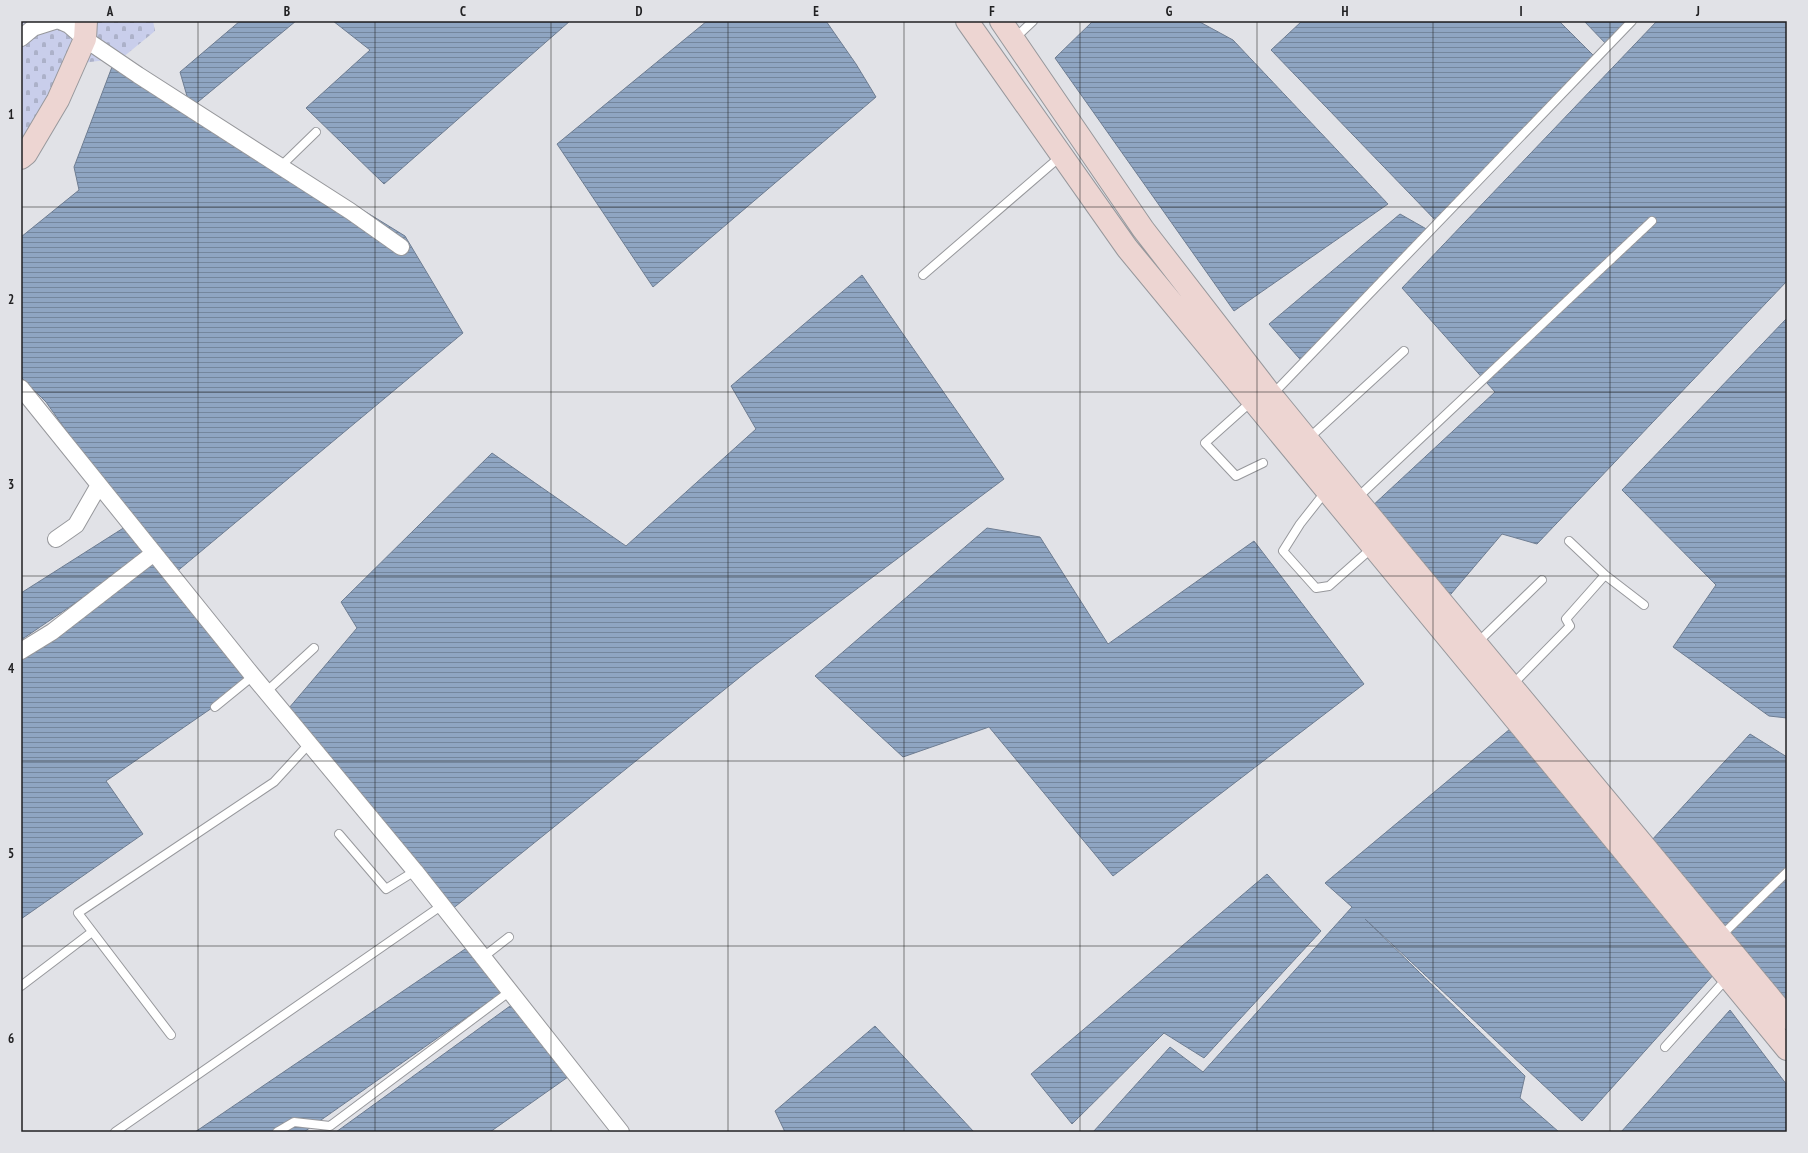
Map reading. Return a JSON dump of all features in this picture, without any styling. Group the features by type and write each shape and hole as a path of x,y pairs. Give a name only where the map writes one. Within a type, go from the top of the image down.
{"street":[{"path":"21,38 33,28 55,21"},
{"path":"60,21 85,30 401,247"},
{"path":"968,21 1127,248 1262,398 1308,440 1511,685 1713,944 1728,977 1787,1049"},
{"path":"1001,21 1143,229 1327,490 1373,547 1713,944 1787,1018"},
{"path":"21,158 26,154 58,100 85,30"},
{"path":"21,388 266,692 415,871 616,1131"},
{"path":"56,538 76,525 99,485"},
{"path":"21,651 52,632 154,554"}],"lane":[{"path":"1014,40 1033,21"},
{"path":"1263,463 1236,476 1205,443 1262,398 1632,21"},
{"path":"281,166 316,132"},
{"path":"923,275 1062,156"},
{"path":"1356,499 1652,221"},
{"path":"1308,440 1404,351"},
{"path":"1327,490 1300,524 1283,551 1316,588 1328,586 1373,547"},
{"path":"1569,541 1605,575 1644,605"},
{"path":"1511,685 1570,626 1566,619 1605,575"},
{"path":"1477,644 1542,580"},
{"path":"266,692 314,648"},
{"path":"215,707 253,676"},
{"path":"171,1036 78,913 274,782 309,744"},
{"path":"339,834 386,889 415,871"},
{"path":"1713,944 1787,872"},
{"path":"115,1132 441,906"},
{"path":"21,986 92,932"},
{"path":"482,958 509,937"},
{"path":"1665,1047 1728,977"},
{"path":"277,1132 294,1122 330,1126 509,992"}],"green space":[{"path":"21,21 153,21 155,31 122,58 66,65 21,142"}],"shaded area":[{"path":"240,21 296,21 193,106 405,236 463,333 169,578 254,679 106,781 143,834 21,919 21,648 137,561 21,640 21,593 125,527 169,577 46,402 21,377 21,237 79,190 74,167 115,59 189,103 180,72"},
{"path":"333,21 570,21 384,184 306,108 370,50"},
{"path":"707,21 826,21 856,64 876,97 653,287 557,144"},
{"path":"1093,21 1198,21 1233,40 1388,204 1234,311 1055,58"},
{"path":"1302,21 1559,21 1598,60 1439,224 1271,50"},
{"path":"1584,21 1630,21 1608,46"},
{"path":"1657,21 1787,21 1787,281 1537,544 1502,534 1434,614 1356,521 1495,392 1402,288"},
{"path":"1400,214 1430,231 1306,366 1269,324"},
{"path":"862,275 1004,479 755,665 446,914 283,715 357,628 341,602 492,453 626,546 756,429 731,386"},
{"path":"1787,318 1787,718 1769,716 1673,647 1716,585 1622,490"},
{"path":"987,528 1040,537 1108,644 1254,541 1364,684 1113,876 989,727 903,757 815,676"},
{"path":"1522,719 1637,856 1750,734 1787,757 1787,1036 1725,962 1582,1121 1365,919 1525,1076 1520,1098 1559,1132 1093,1132 1170,1047 1203,1072 1352,907 1325,883"},
{"path":"1267,874 1321,931 1204,1058 1164,1033 1072,1124 1031,1074"},
{"path":"471,945 507,989 304,1132 195,1132"},
{"path":"517,1001 575,1072 490,1132 336,1132"},
{"path":"1730,1010 1787,1085 1787,1132 1621,1132"},
{"path":"875,1026 974,1132 785,1132 775,1111"}]}
